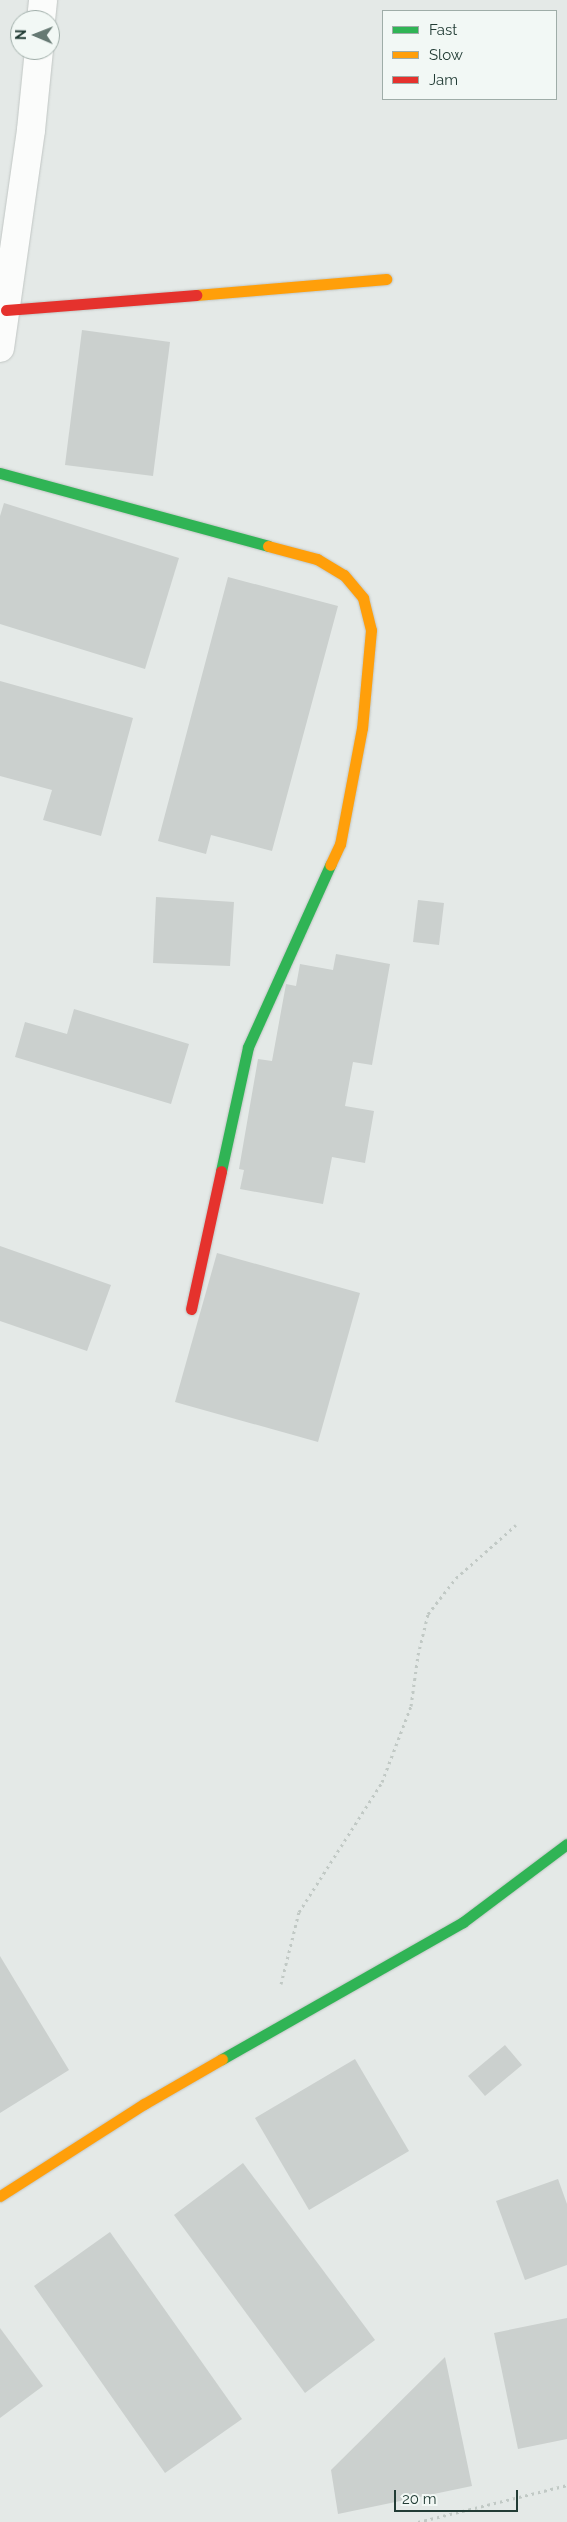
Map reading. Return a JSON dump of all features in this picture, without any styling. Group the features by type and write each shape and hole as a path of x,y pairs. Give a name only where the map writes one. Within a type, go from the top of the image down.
{"street":[{"path":"0,348 31,130 38,60"},
{"path":"6,310 386,279"},
{"path":"0,472 317,560 344,575 363,598 371,630 362,728 340,844 248,1047 191,1309"},
{"path":"0,2196 144,2104 463,1922 567,1844"}],"path":[{"path":"269,2034 299,1912 382,1782 411,1706 418,1655 428,1614 456,1578 516,1525"},
{"path":"418,2522 567,2485"}],"building":[{"path":"82,330 170,342 153,476 65,465"},
{"path":"4,503 179,558 145,669 0,624 0,516"},
{"path":"228,577 338,606 272,851 211,835 206,854 158,841"},
{"path":"0,681 133,718 101,836 43,820 52,790 0,776"},
{"path":"156,897 234,902 230,966 153,963"},
{"path":"418,900 444,903 439,945 413,942"},
{"path":"336,954 390,964 372,1065 353,1062 345,1106 374,1111 365,1163 332,1157 323,1204 240,1189 244,1170 239,1169 258,1059 272,1061 286,984 296,986 300,964 333,970"},
{"path":"74,1009 189,1044 171,1104 15,1057 25,1022 67,1034"},
{"path":"0,1246 111,1285 87,1351 0,1321"},
{"path":"217,1253 360,1293 318,1442 175,1402"},
{"path":"0,1956 69,2070 0,2113"},
{"path":"505,2045 522,2065 485,2096 468,2076"},
{"path":"355,2059 409,2151 309,2210 255,2118"},
{"path":"243,2163 375,2340 305,2393 174,2215"},
{"path":"558,2179 567,2204 567,2265 525,2280 496,2201"},
{"path":"110,2232 242,2419 165,2473 34,2286"},
{"path":"567,2318 567,2439 518,2449 494,2333"},
{"path":"0,2328 43,2386 0,2418"},
{"path":"445,2357 472,2486 338,2514 331,2470"}],"traffic: fast":[{"path":"0,473 268,546"},
{"path":"221,1171 248,1047 330,865"},
{"path":"222,2059 463,1922 567,1844"}],"traffic: slow":[{"path":"196,295 386,279"},
{"path":"268,546 317,559 344,575 363,598 371,630 362,728 340,844 330,865"},
{"path":"0,2196 144,2104 222,2059"}],"traffic: jam":[{"path":"6,310 196,295"},
{"path":"191,1309 221,1171"}]}
